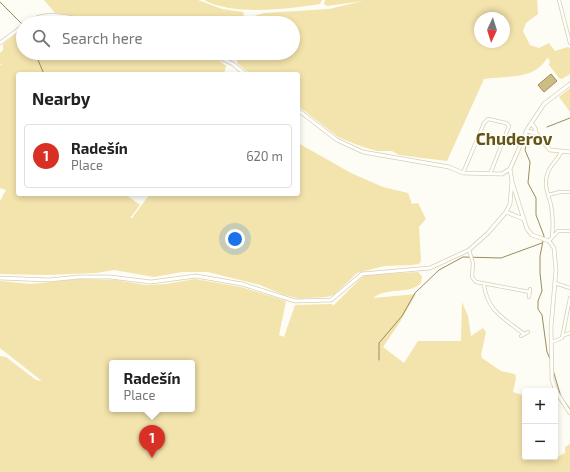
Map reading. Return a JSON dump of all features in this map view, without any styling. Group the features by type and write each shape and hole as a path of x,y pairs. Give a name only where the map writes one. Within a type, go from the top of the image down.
{"street":[{"path":"559,0 570,43"},
{"path":"43,16 54,16"},
{"path":"0,43 16,31"},
{"path":"221,60 232,64 242,72"},
{"path":"570,84 549,98 531,123 532,131 550,150 570,152"},
{"path":"300,112 337,140 354,149 374,155 448,167 463,173 502,174 510,169 532,131 531,123"},
{"path":"463,173 484,123 488,119 506,123 509,126 490,174"},
{"path":"552,236 552,210 545,186 550,165 559,158 562,152"},
{"path":"0,278 49,280 79,277 110,277 151,282 196,276 242,284 295,301 324,301 335,298 362,274 430,268 469,250 488,233 506,212 510,204 512,180 510,169"},
{"path":"512,180 516,188 524,220 529,232 546,239 554,248 556,263 551,366 554,387 570,413"},
{"path":"548,195 560,192 570,192"},
{"path":"506,212 524,220"},
{"path":"546,239 558,231 570,231"},
{"path":"469,250 472,263 472,277 476,282 530,290 529,297"},
{"path":"555,283 570,288"},
{"path":"484,284 486,298 490,307 526,333 521,336"},
{"path":"552,342 560,340 562,336 570,298"},
{"path":"562,336 570,333"}],"shaded area":[{"path":"44,0 198,0 222,9 243,12 244,16 72,16 55,13"},
{"path":"204,0 322,0 320,4 292,8 245,10 216,5"},
{"path":"325,0 537,0 538,14 526,23 523,31 530,45 539,48 549,43 555,51 568,47 570,48 570,74 562,79 559,78 549,65 550,60 547,58 535,70 527,74 484,79 447,161 399,155 392,151 377,151 338,137 300,108 300,72 248,72 237,63 238,60 300,60 300,16 254,16 264,13 329,9 363,1 327,6 324,4"},
{"path":"16,34 16,60 219,60 226,66 224,72 16,72 16,196 128,196 140,205 130,218 132,218 148,196 300,196 300,144 351,173 383,187 408,193 412,204 418,203 426,219 419,227 421,261 419,264 384,266 357,273 334,295 301,299 284,295 260,285 208,272 182,272 154,277 114,270 96,273 45,275 0,274 0,201 6,190 0,188 0,65 2,64 0,64 0,53 3,50 3,44"},
{"path":"551,74 557,81 544,92 538,85"},
{"path":"570,88 570,112 559,97"},
{"path":"418,272 422,276 421,283 416,287 385,292 373,298 416,294 400,322 383,347 404,363 418,341 461,341 462,302 468,316 471,336 483,328 486,332 481,355 482,358 501,371 515,374 516,378 513,392 522,395 522,460 558,460 558,456 565,453 565,447 570,444 570,472 0,472 0,356 6,357 36,380 42,381 0,348 0,281 31,284 80,279 115,280 146,285 166,284 195,279 241,287 286,301 279,335 284,337 295,305 334,305 362,277 367,275"}],"waterway":[{"path":"0,2 16,18"},
{"path":"38,60 43,72"},
{"path":"547,127 570,118"},
{"path":"529,133 525,150 530,162 528,183 536,198 536,215 544,236 540,256 542,291 538,301 538,309 542,315 547,352 551,361"},
{"path":"379,360 379,343 402,316 415,293 439,270 463,257 501,258 542,243"},
{"path":"553,370 561,397 570,409"}],"place":[{"name":"Radešín","path":"152,458"}],"district":[{"name":"Chuderov","path":"514,138"}]}
